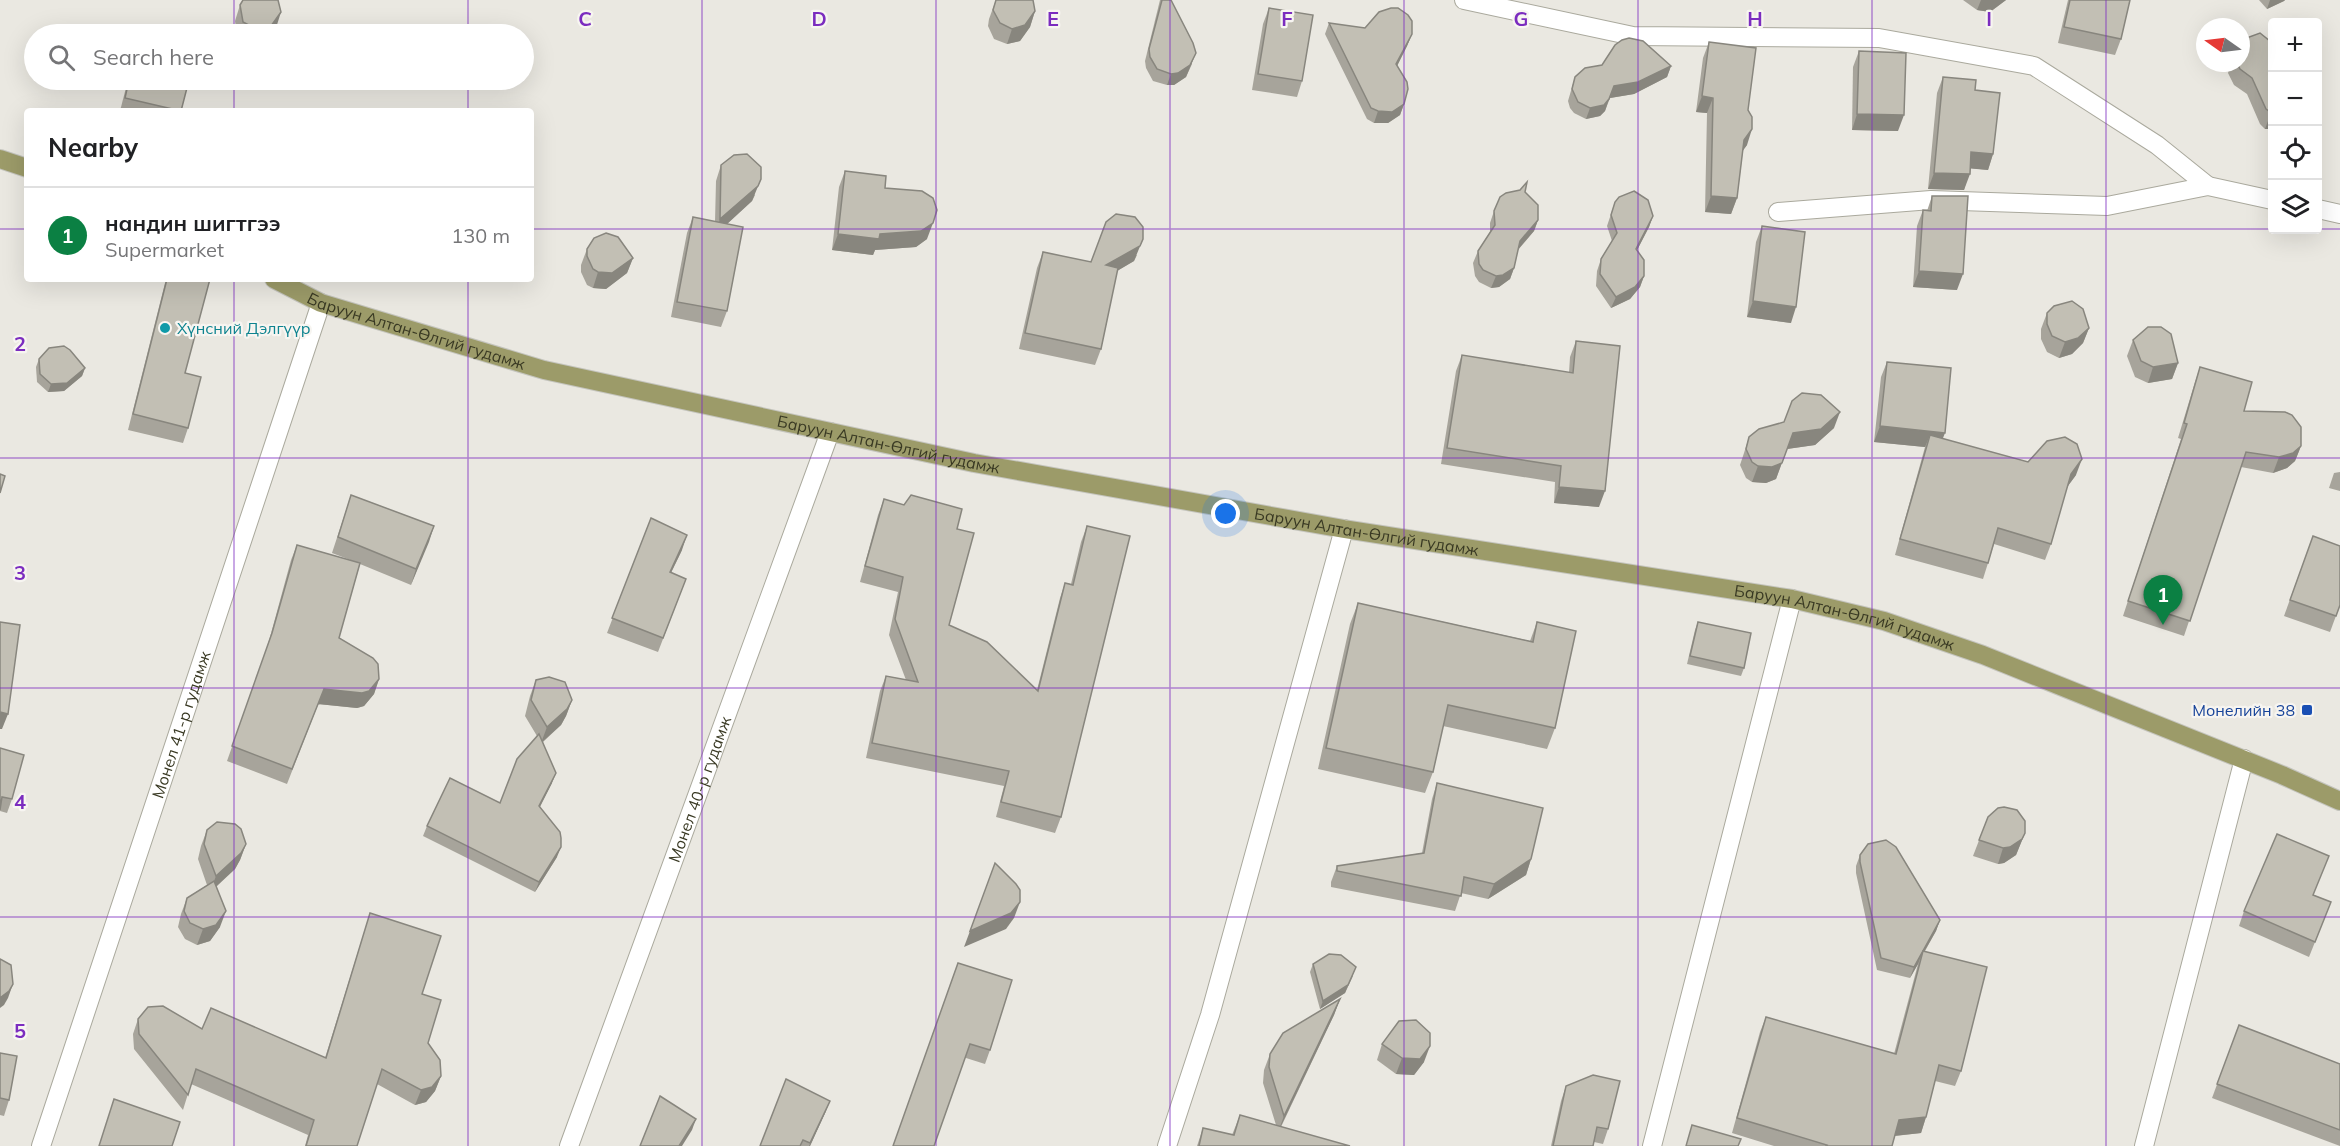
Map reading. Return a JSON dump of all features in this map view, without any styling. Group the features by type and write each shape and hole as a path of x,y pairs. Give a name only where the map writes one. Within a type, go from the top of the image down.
{"main road":[{"path":"0,159 24,167"},
{"name":"Баруун Алтан-Өлгий гудамж","path":"280,282 321,303 544,370 974,463 1344,529 1792,599 1884,621 1983,656 2244,759 2340,801"}],"street":[{"path":"1464,0 1633,36 1879,38 2034,66 2157,145 2208,186"},
{"path":"1778,212 1931,200 2107,206 2208,186 2268,199"},
{"path":"2322,210 2340,214"},
{"name":"Монел 41-р гудамж","path":"41,1146 321,303"},
{"name":"Монел 40-р гудамж","path":"569,1146 831,432"},
{"path":"1167,1146 1210,1015 1344,529"},
{"path":"1652,1146 1792,599"},
{"path":"2144,1146 2244,759"}],"building":[{"path":"243,0 278,0 281,12 272,24 247,24 243,22 240,5"},
{"path":"996,0 1033,0 1035,11 1025,25 1012,29 1000,23 993,10"},
{"path":"1162,0 1171,0 1196,53 1190,65 1178,73 1171,74 1157,69 1150,57 1149,49"},
{"path":"2070,0 2130,0 2121,39 2064,27"},
{"path":"1269,8 1313,15 1302,81 1258,74"},
{"path":"1398,8 1412,21 1412,34 1396,64 1407,82 1408,89 1404,104 1392,112 1371,108 1329,23 1365,28 1379,12"},
{"path":"2260,33 2268,40 2268,110 2252,78 2244,72 2250,72 2250,37"},
{"path":"1629,38 1643,41 1671,66 1638,82 1614,86 1604,105 1590,108 1578,102 1572,89 1575,77 1585,68 1602,65 1615,45"},
{"path":"1709,42 1756,48 1748,110 1752,117 1752,129 1744,140 1737,198 1711,196 1713,98 1702,96"},
{"path":"1859,51 1906,53 1904,115 1857,114"},
{"path":"1943,77 1976,80 1975,90 2000,93 1993,154 1971,152 1970,174 1934,173"},
{"path":"127,90 186,90 182,108 168,108 125,98"},
{"path":"747,154 761,167 761,179 758,186 720,219 721,165 734,155"},
{"path":"845,171 886,176 885,188 922,191 933,198 937,210 933,223 921,231 880,234 879,239 838,234"},
{"path":"1527,182 1525,192 1538,205 1538,220 1520,241 1514,268 1503,275 1496,276 1483,270 1479,264 1478,251 1495,225 1494,211 1500,197 1520,190"},
{"path":"1634,191 1648,200 1653,216 1636,249 1644,260 1644,276 1635,287 1616,297 1600,274 1601,259 1617,233 1611,215 1615,202 1619,197"},
{"path":"1932,196 1968,196 1963,274 1919,271 1923,210 1931,211"},
{"path":"1116,214 1135,217 1143,227 1143,239 1140,246 1106,265 1118,268 1101,349 1025,333 1043,252 1091,262 1106,222"},
{"path":"693,217 743,227 727,311 677,302"},
{"path":"1762,226 1805,232 1796,307 1753,301"},
{"path":"606,233 618,237 633,258 612,273 598,272 593,269 587,256 587,249 594,238"},
{"path":"166,282 209,282 185,373 201,377 188,428 133,414"},
{"path":"2072,301 2083,309 2089,328 2078,338 2065,342 2052,336 2047,324 2047,313 2054,306"},
{"path":"2148,327 2161,327 2171,334 2178,363 2153,367 2141,361 2133,340"},
{"path":"1576,341 1620,346 1605,491 1559,487 1561,466 1447,448 1462,355 1573,373"},
{"path":"64,346 85,368 67,383 51,384 40,374 39,359 49,348"},
{"path":"1887,362 1951,368 1945,433 1880,426"},
{"path":"2200,367 2252,382 2244,411 2285,412 2292,415 2301,427 2301,446 2293,453 2279,457 2246,452 2190,621 2128,601 2187,424 2184,423"},
{"path":"1802,393 1821,395 1840,412 1821,429 1793,433 1782,463 1772,467 1758,466 1752,462 1746,449 1749,437 1759,429 1784,422 1792,401"},
{"path":"1930,435 2028,462 2047,441 2065,437 2077,444 2082,459 2071,474 2051,544 1998,528 1988,563 1900,539"},
{"path":"0,474 5,476 0,493"},
{"path":"351,495 434,526 416,569 338,537"},
{"path":"911,495 962,509 957,529 974,533 949,625 987,642 1038,691 1065,583 1073,585 1087,526 1130,536 1061,817 1001,802 1009,771 872,743 886,676 918,682 895,619 903,577 865,566 884,499 904,505"},
{"path":"651,518 687,535 670,572 686,579 663,638 612,618"},
{"path":"2313,536 2340,546 2340,605 2336,616 2290,600"},
{"path":"297,545 360,563 339,638 373,658 378,664 379,679 369,691 362,693 324,689 292,769 232,746 272,633"},
{"path":"1358,603 1533,642 1537,622 1576,631 1555,728 1448,705 1433,772 1326,748"},
{"path":"0,622 20,625 8,714 0,712"},
{"path":"1698,622 1751,633 1744,668 1690,656"},
{"path":"549,677 565,682 572,700 567,709 547,727 531,700 536,680"},
{"path":"539,734 556,773 539,806 560,832 561,847 539,882 427,826 450,778 500,803 517,759"},
{"path":"0,748 24,755 12,799 2,797 0,810"},
{"path":"1437,783 1543,808 1531,859 1494,884 1464,877 1461,896 1337,871 1337,866 1424,853"},
{"path":"1998,808 2017,810 2025,821 2025,833 2022,839 2010,847 2003,848 1979,840 1988,817"},
{"path":"217,822 235,824 241,829 246,844 241,853 216,876 204,844 207,830"},
{"path":"2277,834 2329,856 2313,895 2331,902 2315,942 2244,911"},
{"path":"1886,840 1896,847 1940,920 1914,967 1881,958 1860,855 1868,844"},
{"path":"995,863 1020,890 1020,902 1011,913 970,931"},
{"path":"214,881 226,911 216,925 203,929 190,923 184,911 187,898"},
{"path":"370,913 441,936 422,994 441,1000 428,1043 440,1060 441,1076 432,1087 421,1090 382,1069 357,1146 306,1146 314,1120 196,1069 188,1095 139,1034 138,1019 148,1007 163,1006 202,1029 211,1008 326,1058"},
{"path":"1923,951 1987,967 1961,1071 1939,1065 1926,1117 1899,1120 1892,1146 1826,1146 1737,1118 1766,1017 1896,1054"},
{"path":"1329,954 1341,955 1356,967 1348,985 1323,1001 1313,964"},
{"path":"0,959 11,965 13,984 9,991 0,998"},
{"path":"958,963 1012,980 990,1050 970,1044 934,1146 893,1146"},
{"path":"1340,999 1284,1116 1269,1067 1270,1054 1283,1033"},
{"path":"1416,1020 1430,1033 1430,1046 1420,1059 1402,1058 1382,1044 1399,1021"},
{"path":"2239,1025 2340,1064 2340,1130 2217,1084"},
{"path":"0,1053 17,1056 9,1100 0,1098"},
{"path":"1593,1075 1620,1081 1608,1129 1597,1127 1593,1146 1553,1146 1566,1086"},
{"path":"786,1079 830,1101 810,1143 803,1140 800,1146 760,1146"},
{"path":"660,1096 696,1119 679,1146 640,1146"},
{"path":"114,1099 180,1122 172,1146 99,1146"},
{"path":"1240,1115 1350,1146 1199,1146 1203,1128 1234,1135"},
{"path":"1692,1125 1741,1139 1738,1146 1686,1146"}],"place":[{"name":"Хүнсний Дэлгүүр","path":"165,328"},
{"name":"нандин шигтгээ","path":"2163,625"},
{"name":"Монелийн 38","path":"2307,710"}]}
